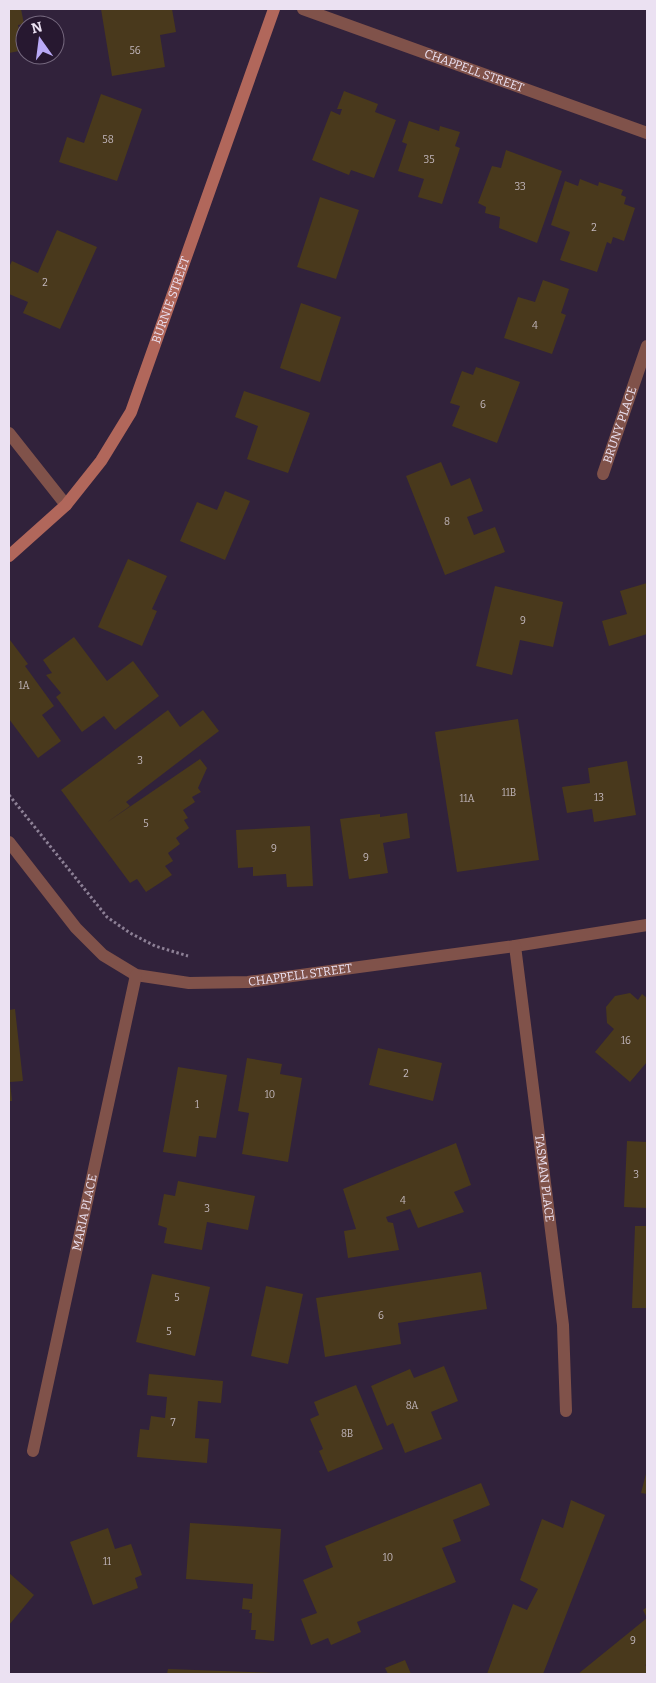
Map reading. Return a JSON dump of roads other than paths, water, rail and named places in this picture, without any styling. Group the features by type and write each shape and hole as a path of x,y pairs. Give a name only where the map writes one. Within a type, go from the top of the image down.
{"street":[{"name":"BURNIE STREET","path":"9,556 66,505 101,461 132,412 274,9"},
{"name":"CHAPPELL STREET","path":"303,9 647,133"},
{"name":"BRUNY PLACE","path":"603,474 647,346"},
{"path":"9,433 66,505"},
{"name":"CHAPPELL STREET","path":"9,842 76,928 103,954 136,975 189,983 248,982 515,946 647,925"},
{"name":"TASMAN PLACE","path":"515,946 563,1325 566,1411"},
{"name":"MARIA PLACE","path":"33,1451 136,975"}]}
